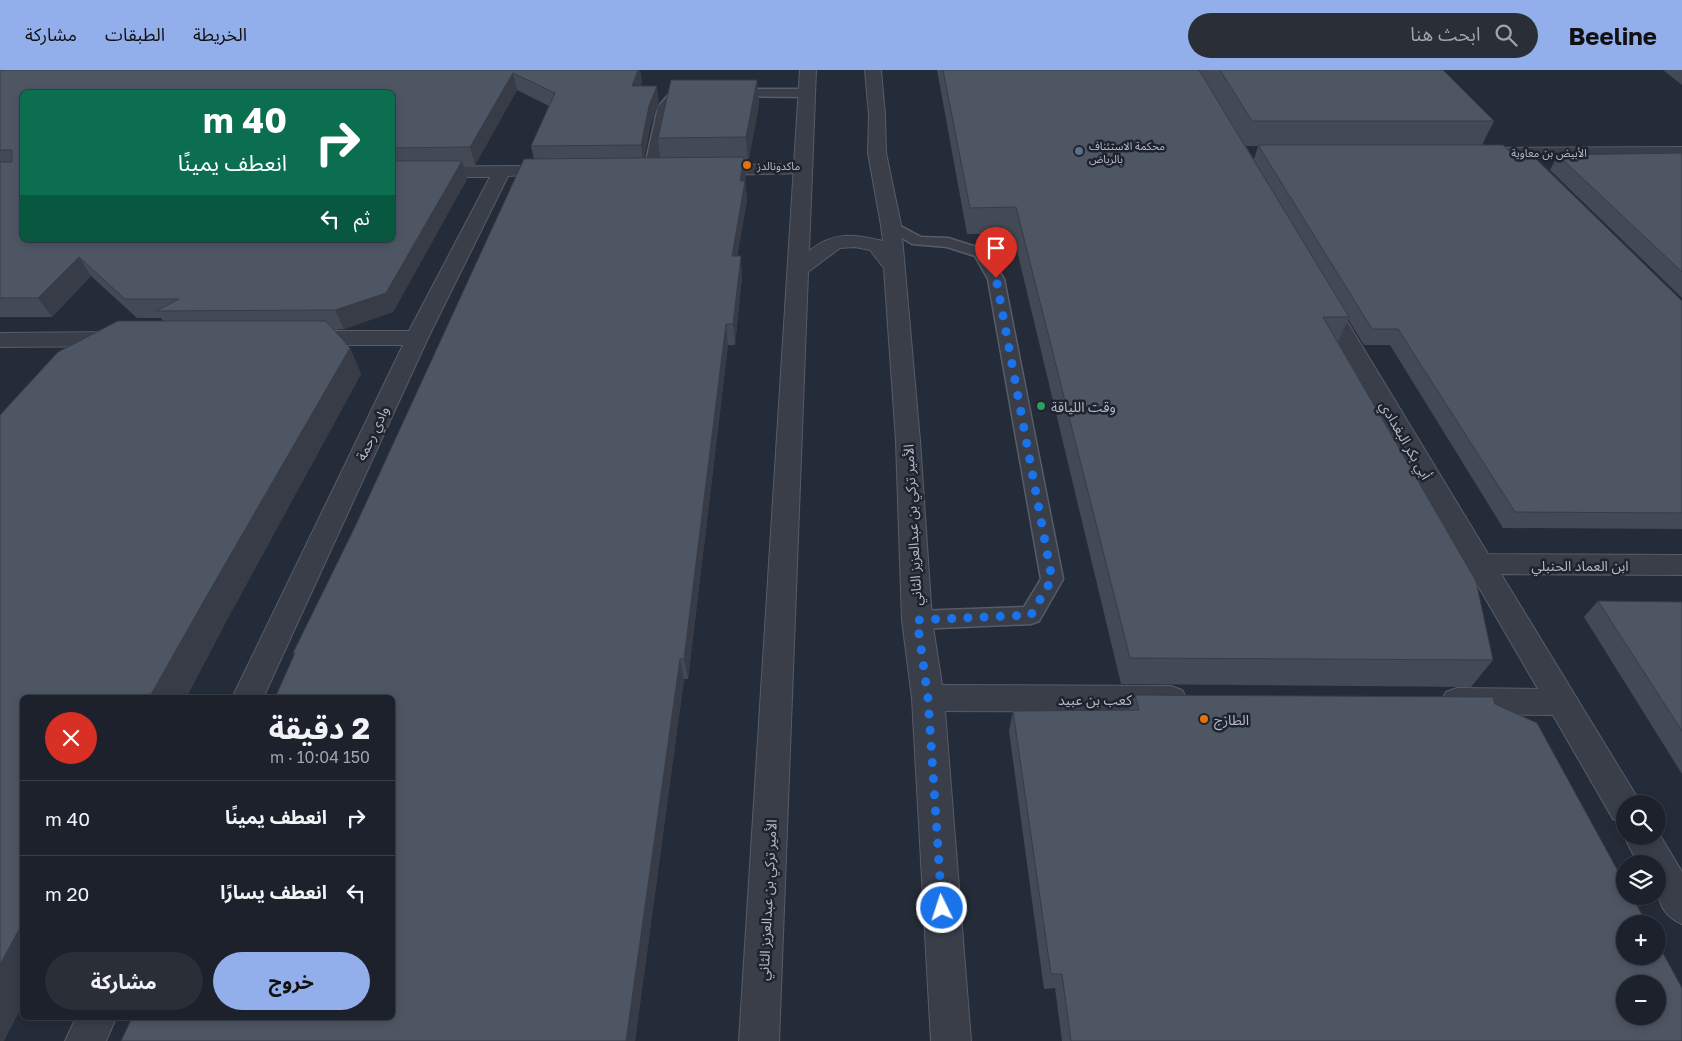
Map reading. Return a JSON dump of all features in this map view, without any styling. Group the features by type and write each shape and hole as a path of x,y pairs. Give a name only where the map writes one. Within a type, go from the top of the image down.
{"street":[{"name":"الأمير تركي بن عبدالعزيز الثاني","path":"873,70 878,153 891,225 908,441 917,620 928,698 951,1041"},
{"name":"الأمير تركي بن عبدالعزيز الثاني","path":"760,1041 807,81"},
{"path":"1520,152 1541,173"},
{"name":"الأبيض بن معاوية","path":"1452,153 1682,152"},
{"path":"689,170 802,169"},
{"path":"631,170 670,170"},
{"name":"وادي رحمة","path":"248,695 417,338 502,171"},
{"path":"395,172 532,171"},
{"path":"798,271 825,248 836,242 855,241 877,246 894,267"},
{"name":"أبي بكر البغدادي","path":"1312,281 1617,795"},
{"path":"280,338 417,338"},
{"path":"0,340 142,339"},
{"path":"53,362 73,340"},
{"name":"ابن العماد الحنبلي","path":"1479,564 1682,565"},
{"name":"كعب بن عبيد","path":"928,698 1196,699"},
{"path":"1434,701 1563,702"},
{"path":"1666,878 1681,901"},
{"path":"85,1041 95,1020"}],"lane":[{"path":"651,170 664,107 670,98 677,93 709,93 807,81"},
{"path":"891,225 917,241 948,243 981,253 996,278 1052,579 1031,615 917,620"}],"building":[{"path":"0,70 638,70 632,86 657,86 649,106 641,145 531,146 555,93 513,73 470,147 395,148 395,90 20,90 20,242 395,242 395,161 462,161 386,293 335,310 156,311 179,299 125,299 79,257 38,298 0,298 0,162 12,162 12,150 0,150"},
{"path":"943,70 1199,70 1349,317 1323,317 1476,581 1493,660 1130,658 1016,207 970,208"},
{"path":"1220,70 1443,70 1494,121 1252,121"},
{"path":"671,80 757,80 746,137 658,138"},
{"path":"1258,145 1503,145 1513,155 1532,155 1682,301 1682,513 1515,512 1398,329 1372,329"},
{"path":"1682,153 1682,272 1558,155"},
{"path":"744,157 740,181 745,181 732,256 741,256 733,324 726,324 684,659 680,659 626,1041 121,1041 131,1020 395,1020 395,695 276,695 295,653 293,653 354,529 524,159"},
{"path":"118,321 326,321 350,348 151,695 20,695 20,928 0,965 0,415 58,352"},
{"path":"1598,601 1682,602 1682,731"},
{"path":"1135,695 1493,697 1495,704 1537,723 1616,868 1616,905 1637,905 1642,915 1616,915 1616,965 1666,965 1666,959 1682,988 1682,1041 1071,1041 1062,974 1051,974 1013,711 1139,710"}],"place":[{"name":"محكمة الاستئناف بالرياض","path":"1079,151"},
{"name":"ماكدونالدز","path":"747,165"},
{"name":"وقت اللياقة","path":"1041,406"},
{"name":"الطازج","path":"1204,719"}],"route":[{"path":"942,908 928,698 917,620 1031,615 1052,579 996,278"}]}
